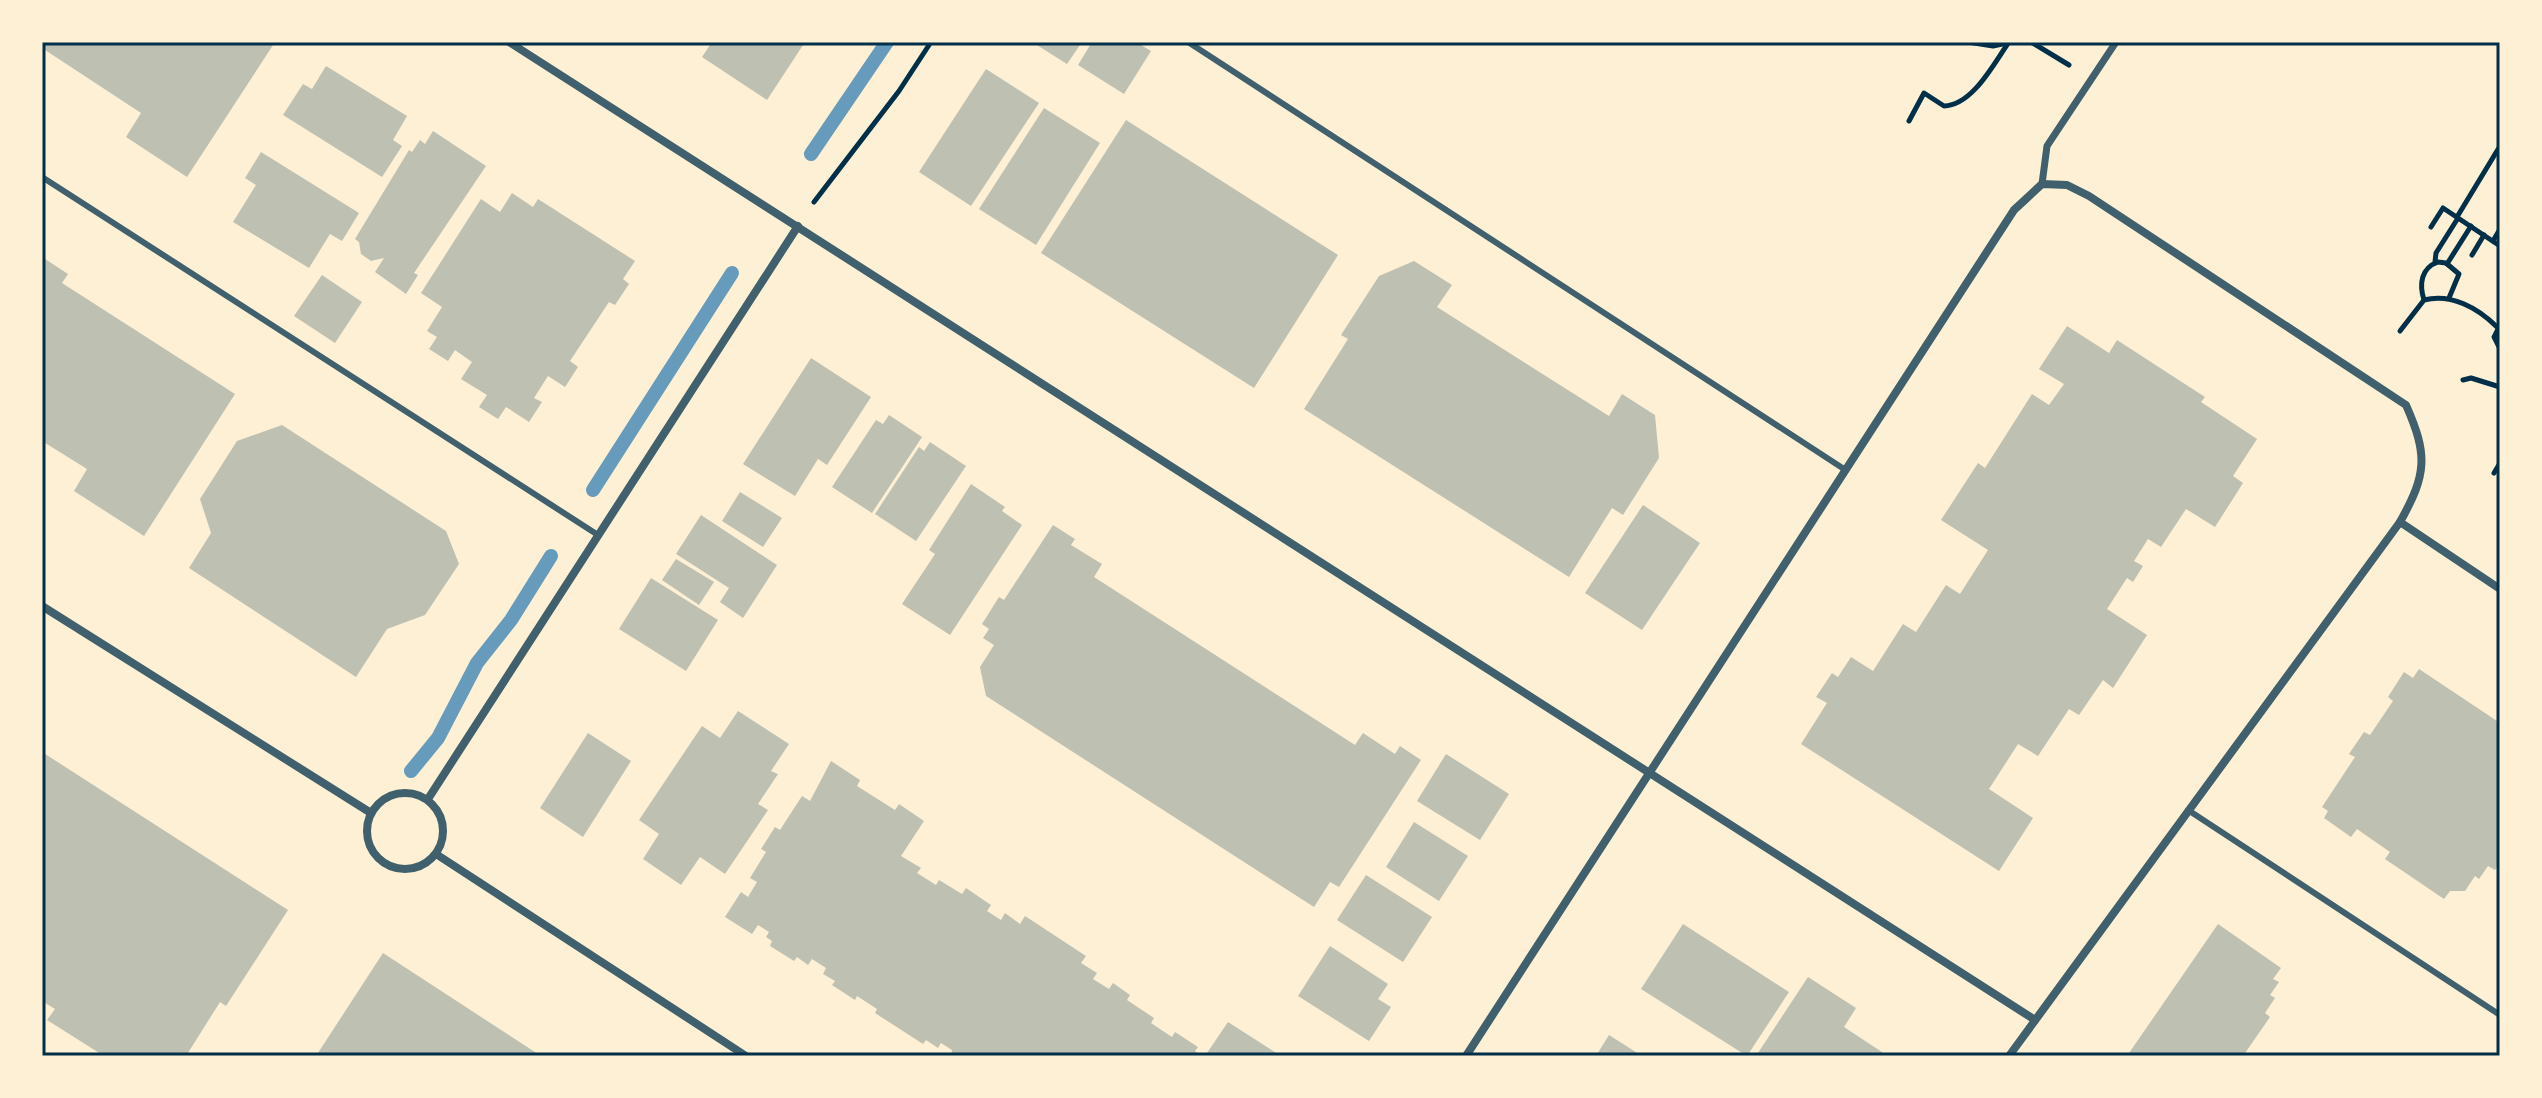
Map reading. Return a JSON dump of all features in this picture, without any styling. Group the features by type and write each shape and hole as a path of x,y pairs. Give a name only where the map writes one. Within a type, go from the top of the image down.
{"street":[{"path":"509,42 2035,1020"},
{"path":"1466,1056 2014,210 2042,184 2047,146 2116,42"},
{"path":"2009,1056 2400,522 2415,496 2424,462 2421,437 2406,405 2089,196 2067,185 2042,184"},
{"path":"428,799 798,226"},
{"path":"2400,522 2500,589"},
{"path":"42,606 371,813"},
{"path":"403,792 428,799 442,819 443,831 436,854 415,868 390,866 372,850 367,825 371,813 379,803 403,792"},
{"path":"436,854 746,1056"}],"lane":[{"path":"1188,42 1844,469"},
{"path":"42,177 598,535"},
{"path":"2188,810 2500,1015"}],"path":[{"path":"798,226 832,175 899,91 931,42"},
{"path":"1968,42 1993,46 2009,42"},
{"path":"1909,121 1924,93 1944,106 1964,98 1984,78 2009,42"},
{"path":"2031,42 2090,78"},
{"path":"2400,331 2424,300 2422,279 2435,263 2436,253 2500,146"},
{"path":"2431,227 2443,208 2500,246"},
{"path":"2447,264 2471,226"},
{"path":"2493,241 2500,229"},
{"path":"2472,255 2484,235"},
{"path":"2435,263 2447,264 2459,274 2449,298"},
{"path":"2424,300 2449,298 2498,326 2494,337 2500,349"},
{"path":"2463,380 2471,378 2500,387"},
{"path":"2494,473 2500,463"}],"building":[{"path":"42,42 275,42 187,177 126,137 141,113 42,48"},
{"path":"712,42 805,42 767,100 702,57"},
{"path":"1032,42 1082,42 1067,64"},
{"path":"1092,42 1136,42 1151,51 1124,94 1078,65"},
{"path":"326,66 407,116 393,140 402,146 382,177 283,115 303,84 312,89"},
{"path":"986,69 1039,103 971,206 919,172"},
{"path":"1044,108 1100,143 1036,245 979,209"},
{"path":"1126,120 1338,255 1254,388 1041,253"},
{"path":"433,131 486,166 414,273 418,275 406,294 375,272 384,258 371,261 361,254 359,242 355,239 409,150 412,152 420,140 425,144"},
{"path":"261,152 359,213 342,241 330,234 309,268 233,222 256,185 245,178"},
{"path":"512,193 533,207 538,199 635,261 623,279 629,284 615,305 609,302 570,361 578,367 565,387 548,376 534,398 542,402 529,422 506,407 498,419 479,407 487,395 461,379 472,362 455,350 448,361 429,349 437,337 427,331 442,307 421,293 481,199 500,212"},
{"path":"42,257 68,274 62,283 235,394 144,536 74,491 87,469 42,441"},
{"path":"1414,261 1452,285 1437,307 1609,416 1622,394 1655,415 1659,458 1623,515 1612,508 1569,577 1304,409 1348,339 1341,335 1379,276"},
{"path":"322,275 362,302 335,343 294,316"},
{"path":"2067,326 2109,353 2117,340 2205,397 2201,402 2257,439 2233,476 2243,483 2215,527 2186,509 2161,547 2148,539 2134,561 2143,566 2133,582 2127,578 2107,609 2147,635 2113,688 2103,680 2079,715 2069,709 2038,756 2018,744 1989,789 2033,818 1999,871 1801,744 1827,703 1816,697 1832,673 1838,677 1851,657 1873,671 1903,624 1916,632 1946,585 1960,594 1988,550 1941,520 1978,463 1985,468 2032,394 2049,405 2064,384 2039,369"},
{"path":"811,358 871,397 827,465 818,459 795,496 743,464"},
{"path":"889,415 922,437 872,513 832,487 876,420 883,424"},
{"path":"282,425 446,531 459,564 425,615 387,629 356,677 189,568 211,533 200,499 237,441"},
{"path":"930,442 966,466 916,541 875,514 919,447 924,451"},
{"path":"971,484 1005,507 1002,511 1022,525 950,635 902,604 935,554 929,550"},
{"path":"740,492 782,518 763,547 722,521"},
{"path":"1643,505 1700,543 1642,630 1585,593"},
{"path":"701,515 777,565 743,618 720,602 729,588 676,554"},
{"path":"1053,525 1075,539 1071,545 1102,564 1094,577 1355,745 1363,733 1395,754 1400,746 1421,760 1339,887 1330,882 1314,907 986,696 980,667 994,645 983,638 989,629 982,624 999,597 1004,600"},
{"path":"676,559 714,582 699,605 662,580"},
{"path":"651,578 718,620 686,671 619,629"},
{"path":"2419,669 2500,723 2500,862 2495,870 2488,866 2479,879 2475,876 2465,891 2450,891 2444,899 2385,859 2390,852 2357,829 2351,837 2324,818 2328,811 2322,807 2355,757 2349,754 2364,732 2370,735 2393,701 2388,697 2404,672 2413,678"},
{"path":"738,711 789,744 771,771 778,774 758,804 768,810 725,874 700,857 681,885 643,859 659,834 639,820 702,726 720,738"},
{"path":"588,733 631,761 583,837 540,808"},
{"path":"42,752 288,910 226,1006 220,1002 186,1056 104,1056 47,1020 55,1009 42,1001"},
{"path":"1446,754 1509,794 1480,840 1417,801"},
{"path":"831,761 860,780 857,786 895,810 899,804 924,821 901,856 921,868 917,873 936,885 939,880 962,894 966,888 991,905 987,911 1001,920 1005,913 1020,924 1025,916 1086,956 1081,963 1097,973 1093,979 1109,989 1113,983 1130,995 1127,1000 1154,1018 1151,1023 1172,1037 1175,1032 1198,1047 1195,1051 1201,1056 951,1056 952,1050 941,1043 938,1048 926,1040 923,1044 875,1013 877,1009 857,996 855,1000 832,985 835,981 823,974 826,968 812,959 808,965 797,957 794,961 770,946 772,941 766,937 769,932 758,925 752,934 725,917 741,892 748,897 757,882 750,878 766,852 761,849 775,827 780,830 802,796 810,801"},
{"path":"1414,822 1468,856 1439,901 1386,867"},
{"path":"1366,875 1432,917 1403,962 1337,920"},
{"path":"1683,924 1789,992 1747,1056 1641,989"},
{"path":"2218,924 2281,968 2273,979 2279,982 2270,995 2275,998 2265,1013 2270,1017 2243,1056 2127,1056"},
{"path":"1330,946 1388,984 1378,999 1391,1007 1369,1041 1298,996"},
{"path":"383,953 541,1056 316,1056"},
{"path":"1808,977 1856,1008 1844,1027 1884,1056 1756,1056"},
{"path":"1228,1022 1281,1056 1205,1056"},
{"path":"1609,1035 1642,1056 1596,1056"}],"waterway":[{"path":"811,154 887,42"},
{"path":"593,490 732,273"},
{"path":"411,771 438,738 477,663 511,620 551,556"}]}
